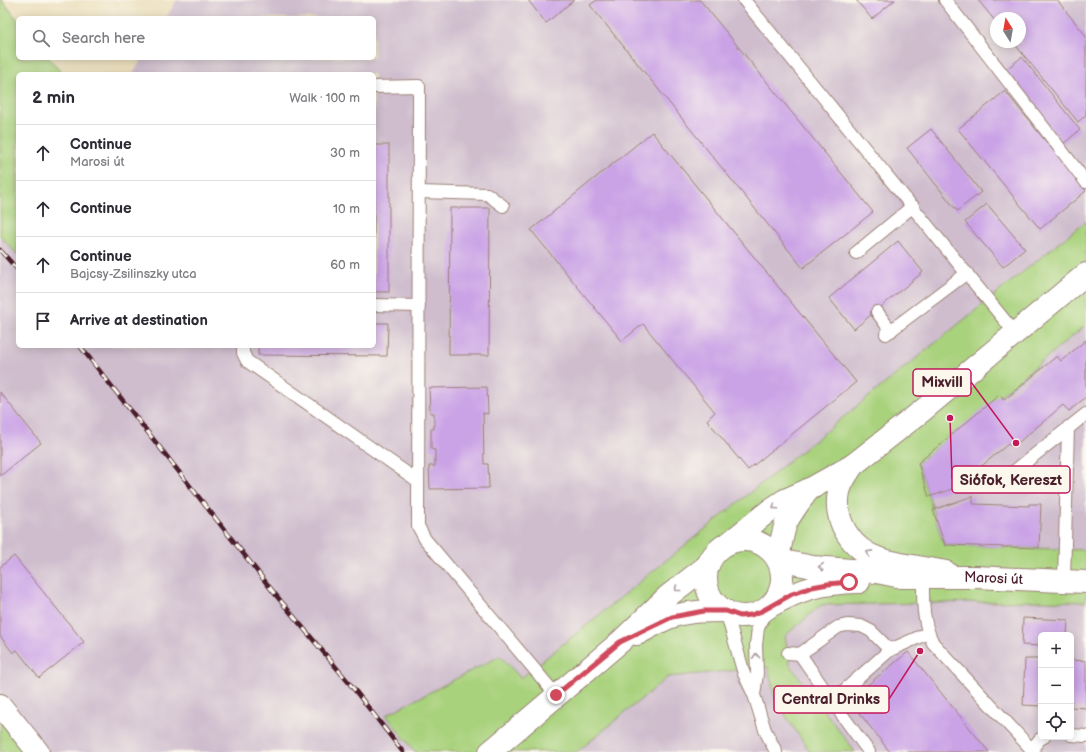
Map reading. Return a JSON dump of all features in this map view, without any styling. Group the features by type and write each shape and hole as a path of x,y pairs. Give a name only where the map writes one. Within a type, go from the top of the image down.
{"street":[{"path":"730,542 744,539 760,543 771,550 778,560 782,573 782,584 778,595 769,607 757,614 745,616 733,614 726,611 714,601 708,589 706,576 708,565 716,552 785,500 853,465 922,411 1086,274"},
{"path":"853,465 839,492 839,513 840,520 846,534 855,544 868,554 880,559 974,578"},
{"path":"778,560 786,523 810,488"},
{"name":"Marosi út","path":"778,560 813,567 876,572 901,577 1086,582"},
{"path":"490,752 620,642 668,596 708,565"},
{"name":"Marosi út","path":"769,607 792,594 812,587 842,582 883,581 901,577"},
{"path":"620,642 672,617 696,612 726,611"},
{"path":"0,705 38,752"}],"lane":[{"path":"744,0 1015,333"},
{"path":"945,0 1086,182"},
{"path":"376,87 419,86 418,526 425,539 556,695"},
{"path":"419,192 487,194 503,206"},
{"path":"856,253 913,206"},
{"path":"878,312 889,333 967,273"},
{"path":"376,305 419,306"},
{"path":"243,348 247,361 418,481"},
{"path":"1012,473 1086,414"},
{"path":"1064,582 1068,427"},
{"path":"923,577 923,605 928,633 933,642 1032,751 1039,740"},
{"path":"754,695 757,674 756,645 758,628 769,607"},
{"path":"726,611 744,674 754,695 765,730 776,752"},
{"path":"869,752 832,701 794,653 838,627 847,625 861,626 871,631 890,650"},
{"path":"832,701 890,650 928,633"},
{"path":"1074,735 1086,736"}],"shaded area":[{"path":"177,0 1086,0 1086,221 521,678 386,716 415,752 48,752 0,694 0,236 16,253 16,348 376,348 376,72 134,72 141,60 376,60 376,16 167,16"},
{"path":"1086,325 1086,550 944,546 918,463"},
{"path":"1043,601 1086,602 1086,752 855,752 790,665 785,636 821,605"},
{"path":"768,667 775,700 810,752 577,752 668,677"}],"green space":[{"path":"0,0 2,0 16,18 16,60 51,60 60,72 16,72 16,253 0,236"},
{"path":"1086,221 1086,325 918,463 944,545 1086,550 1086,602 1043,601 821,605 785,636 790,665 855,752 810,752 775,700 768,667 668,677 577,752 415,752 386,715 500,656 521,678"},
{"path":"0,694 48,752 0,752"}],"building":[{"path":"528,0 574,0 546,23"},
{"path":"597,0 700,0 873,212 803,268 590,5"},
{"path":"856,0 895,0 872,19"},
{"path":"978,0 1057,0 1086,36 1086,115 1078,122 1018,48 1026,48 1026,12 990,12 990,15"},
{"path":"1022,57 1080,130 1063,144 1004,71"},
{"path":"1005,91 1086,191 1040,229 958,129"},
{"path":"931,129 981,192 957,211 907,148"},
{"path":"652,132 856,382 748,470 707,420 715,412 643,324 622,341 531,230"},
{"path":"376,145 389,145 389,292 376,292"},
{"path":"987,204 1025,249 1003,267 965,222"},
{"path":"450,208 490,208 489,355 449,355"},
{"path":"898,241 923,272 854,329 829,298"},
{"path":"376,323 388,323 387,356 258,355 258,348 376,348"},
{"path":"1086,340 1086,397 1069,411 1063,405 1013,447 1008,444 966,479 967,484 929,497 918,463 999,395 1004,400 1057,356 1061,361"},
{"path":"487,387 488,414 483,413 484,464 488,464 489,488 430,489 429,466 435,466 435,450 431,449 431,429 434,429 434,413 430,413 429,388"},
{"path":"0,392 41,443 0,476"},
{"path":"973,496 973,504 1029,506 1029,504 1041,504 1039,548 945,545 933,510"},
{"path":"14,556 84,642 39,678 17,650 13,653 0,636 0,567"},
{"path":"1023,618 1068,620 1067,632 1038,632 1038,646 1022,645"},
{"path":"908,652 989,752 890,752 849,700"},
{"path":"1025,659 1038,659 1038,706 1023,705"},
{"path":"1074,660 1086,661 1086,708 1074,707"}],"railway":[{"path":"0,250 16,268"},
{"path":"82,348 275,594 350,684 403,752"}],"place":[{"name":"Siófok, Kereszt","path":"950,418"},
{"name":"Mixvill","path":"1016,443"},
{"name":"Central Drinks","path":"920,651"}],"route":[{"path":"556,695 620,642 672,617 704,611 726,611 740,616 757,614 792,594 812,587 849,582"}]}
